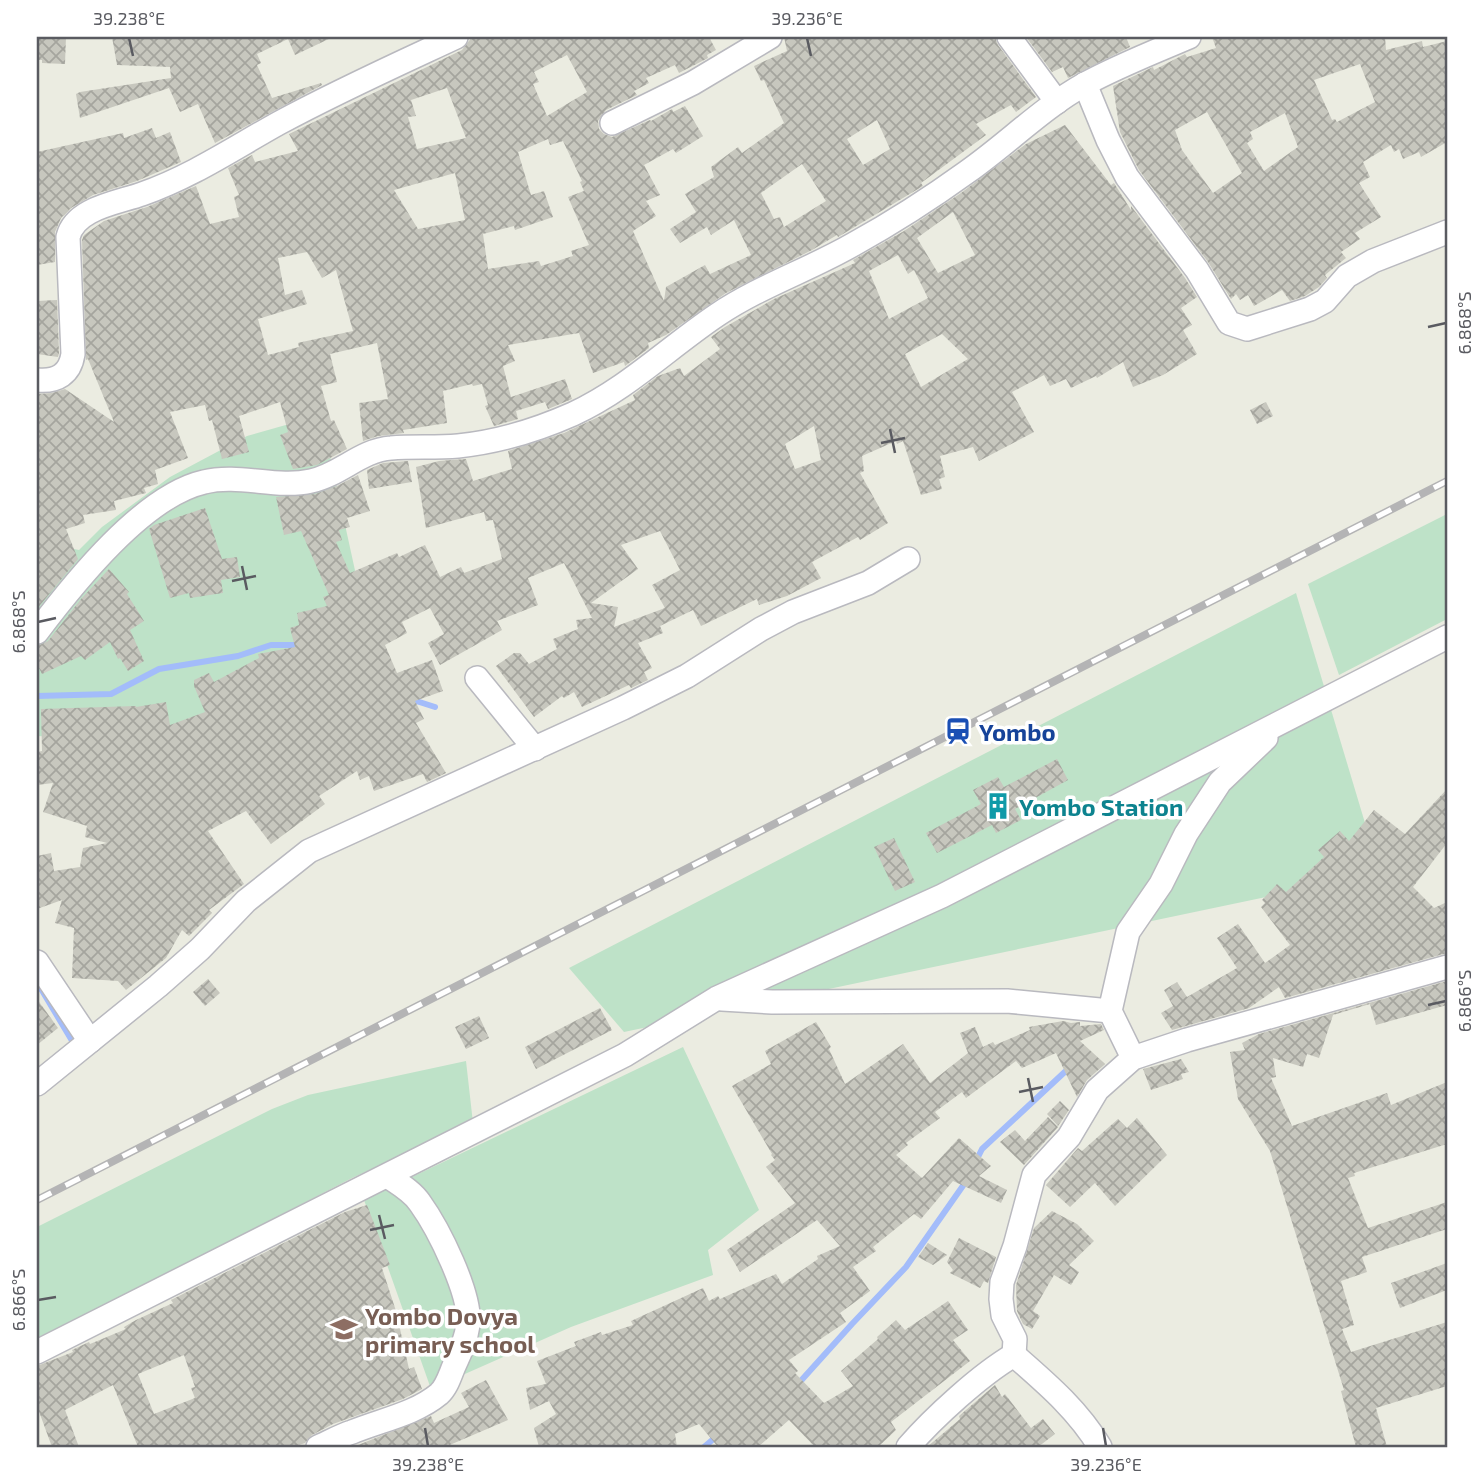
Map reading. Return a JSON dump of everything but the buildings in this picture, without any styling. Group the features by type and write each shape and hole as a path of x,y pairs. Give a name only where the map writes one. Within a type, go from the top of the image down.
{"street":[{"path":"37,380 53,380 66,374 71,365 73,354 68,237 70,228 78,220 93,211 145,193 185,175 341,91 456,37"},
{"path":"612,123 693,83 770,37"},
{"path":"1009,37 1057,102"},
{"path":"37,632 65,594 102,556 134,524 172,494 205,481 242,479 278,483 309,482 337,473 360,458 386,448 457,446 492,440 537,429 574,413 609,395 718,314 853,245 955,180 1057,102 1085,84 1189,37"},
{"path":"1085,84 1108,141 1127,177 1197,270 1229,323 1247,329 1310,309 1325,301 1347,276 1373,261 1447,232"},
{"path":"37,1084 200,949 246,901 309,851 687,676 730,647 782,618 868,583 908,559"},
{"path":"37,1352 625,1055 717,998 942,896 1447,637"},
{"path":"477,678 535,748"},
{"path":"1133,1058 1110,1011 1128,932 1161,884 1186,834 1220,782 1286,719"},
{"path":"37,962 90,1041"},
{"path":"1014,1355 1015,1339 1003,1315 1002,1282 1034,1175 1069,1137 1097,1090 1133,1058 1447,967"},
{"path":"717,998 772,1002 1007,1001 1110,1011"},
{"path":"318,1447 406,1413 439,1394 445,1388 466,1334 467,1308 461,1283 450,1257 420,1202 387,1176"},
{"path":"908,1447 921,1432 997,1365 1014,1355"},
{"path":"1014,1355 1060,1394 1100,1447"}],"green space":[{"path":"321,415 363,607 277,691 152,741 37,736 37,542 79,550 102,527 170,477 247,436"},
{"path":"1447,514 1447,619 1339,675 1308,584"},
{"path":"1296,593 1380,873 624,1032 569,968"},
{"path":"683,1047 759,1210 708,1250 713,1275 571,1327 431,1389 364,1200"},
{"path":"466,1061 473,1123 352,1178 37,1338 37,1227 272,1109 308,1095"}],"waterway":[{"path":"37,696 111,694 159,669 238,656 271,645 300,645"},
{"path":"410,699 435,707"},
{"path":"37,982 74,1044"},
{"path":"976,1161 982,1149 1069,1068"},
{"path":"798,1384 906,1267 967,1180"},
{"path":"704,1447 717,1436"}],"railway":[{"path":"37,1200 1447,481"}],"place":[{"name":"Yombo","path":"958,731"},
{"name":"Yombo Station","path":"998,806"},
{"name":"Yombo Dovya primary school","path":"344,1329"}]}
